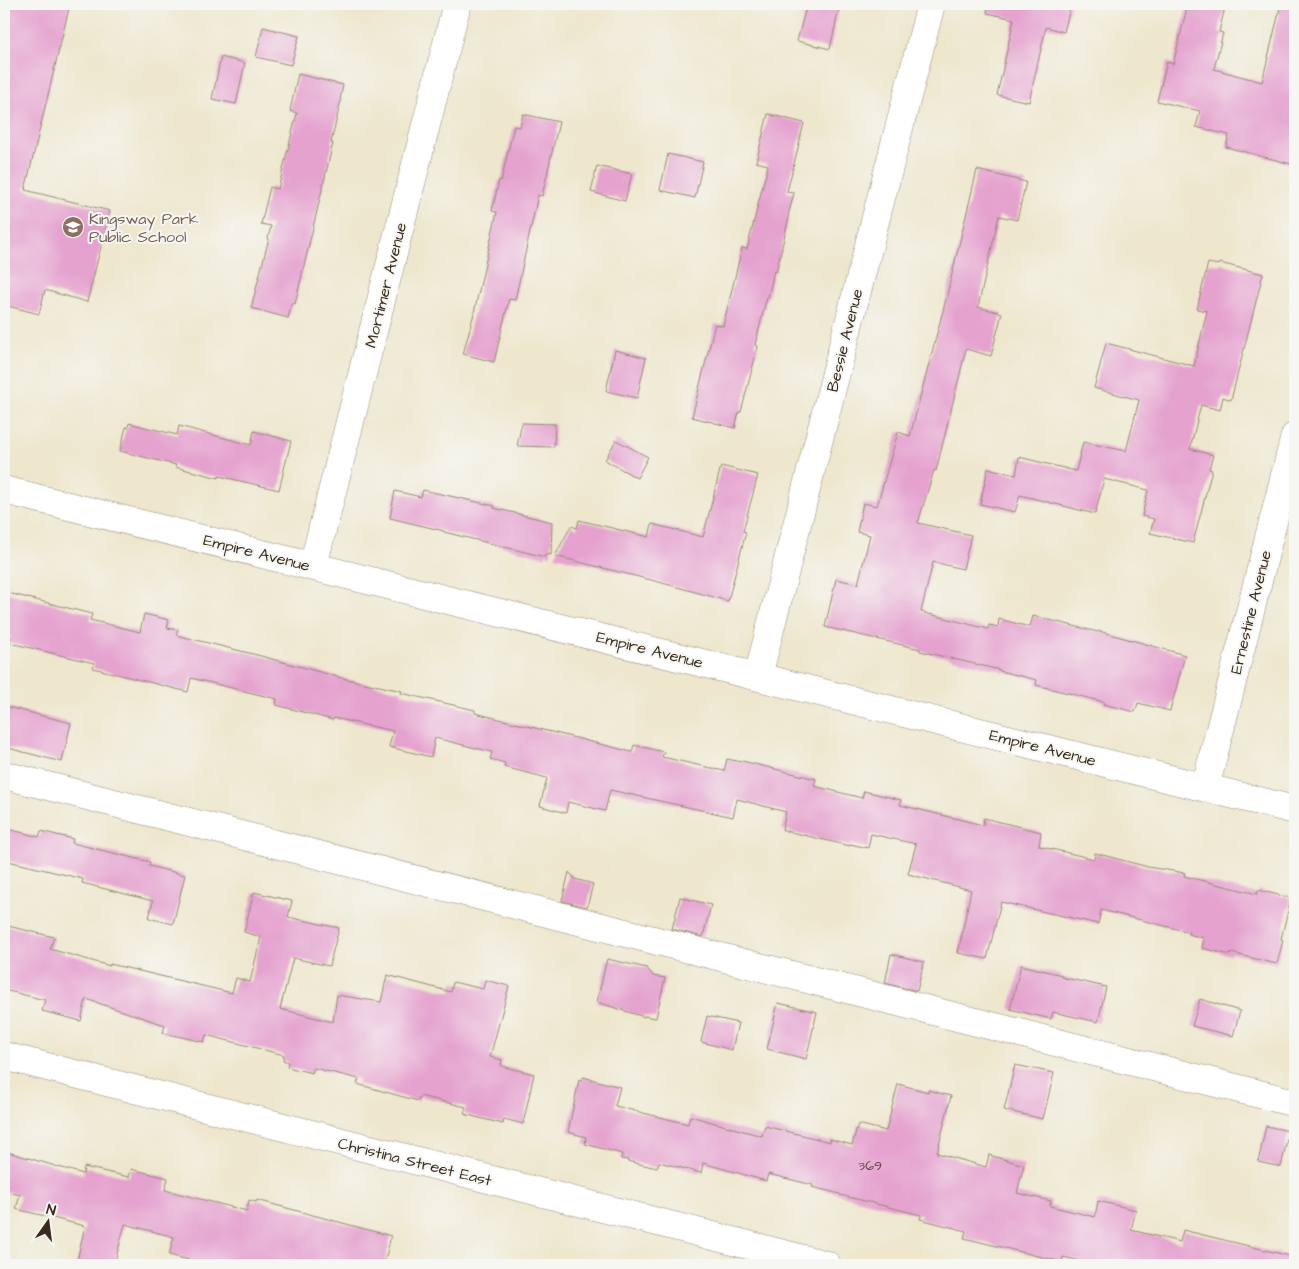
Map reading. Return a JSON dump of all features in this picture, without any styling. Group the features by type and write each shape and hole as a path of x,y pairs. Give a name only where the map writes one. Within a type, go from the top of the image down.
{"street":[{"name":"Mortimer Avenue","path":"313,566 457,4"},
{"name":"Bessie Avenue","path":"758,676 931,4"},
{"name":"Ernestine Avenue","path":"1205,788 1295,436"},
{"name":"Empire Avenue","path":"4,490 1295,810"},
{"path":"4,775 1295,1103"},
{"name":"Christina Street East","path":"4,1056 827,1265"}],"building":[{"path":"4,4 70,4 25,190 110,211 87,302 45,290 39,314 4,305"},
{"path":"807,4 840,4 830,49 797,41"},
{"path":"988,4 1071,4 1064,32 1046,27 1029,102 997,95 1014,19 987,13"},
{"path":"1188,4 1211,4 1225,7 1219,32 1223,33 1214,69 1262,82 1281,4 1295,4 1295,165 1226,147 1229,135 1196,127 1200,111 1157,101 1167,62 1173,64"},
{"path":"263,27 299,36 291,65 256,57"},
{"path":"221,57 245,63 236,104 212,99"},
{"path":"298,74 343,85 331,143 333,143 295,304 292,303 288,318 251,308 271,226 261,224 270,187 278,189 297,113 290,111"},
{"path":"523,114 559,122 542,196 538,195 515,300 509,299 494,362 463,354 497,212 492,211 499,180 501,181 514,126 520,127"},
{"path":"768,114 804,123 787,192 794,193 789,217 776,272 774,271 755,345 758,346 735,428 692,417 715,324 723,326 742,248 747,249 768,165 756,162"},
{"path":"668,154 703,162 695,198 660,190"},
{"path":"597,166 632,174 625,201 591,192"},
{"path":"977,170 1026,182 1017,220 999,216 978,307 1002,313 991,356 966,349 936,471 934,470 918,523 971,535 963,569 933,562 921,612 988,629 989,625 998,627 999,619 1030,627 1033,616 1099,631 1185,655 1170,711 1138,703 1135,712 1036,685 1037,680 920,651 920,649 825,627 836,579 858,584 870,535 857,532 863,503 877,506 898,432 910,436"},
{"path":"1208,263 1219,265 1220,263 1263,274 1231,400 1223,397 1220,410 1201,405 1190,449 1213,455 1209,469 1212,470 1193,543 1150,533 1154,519 1142,516 1148,490 1104,479 1095,514 1020,495 1015,512 980,504 988,468 1016,475 1019,457 1076,471 1083,442 1126,451 1139,400 1094,388 1106,343 1194,366 1207,311 1197,309"},
{"path":"615,350 646,358 637,398 606,391"},
{"path":"129,423 177,435 179,426 251,445 254,431 291,441 279,490 219,476 219,478 120,451 126,427 128,428"},
{"path":"522,423 555,424 554,447 517,446"},
{"path":"616,440 648,457 637,478 605,460"},
{"path":"721,466 758,475 743,531 746,532 728,601 555,556 571,526 577,528 579,520 649,537 652,524 703,537"},
{"path":"423,490 495,506 494,508 552,522 551,555 546,554 545,557 390,518 395,491 421,497"},
{"path":"4,592 92,614 90,620 140,632 144,614 169,620 167,628 178,630 176,635 342,678 402,691 401,693 475,710 475,713 632,752 634,745 664,752 662,757 724,771 727,759 742,761 816,779 814,786 862,798 864,791 901,800 900,805 983,825 984,818 1041,832 1039,846 1094,859 1095,853 1148,867 1185,873 1184,876 1257,894 1258,890 1291,898 1277,964 1202,948 1204,938 1188,934 1189,932 1101,910 1098,924 1001,902 987,959 958,953 971,890 908,874 916,844 871,834 868,848 850,844 850,846 782,830 786,812 737,799 733,817 610,790 605,811 568,802 566,813 540,806 547,778 504,767 505,763 490,759 492,752 435,738 431,757 389,747 393,731 334,718 333,720 276,705 277,699 191,678 188,692 93,668 94,663 10,643 11,636 4,634"},
{"path":"4,706 71,723 62,762 4,747"},
{"path":"4,828 39,837 41,831 73,839 72,843 150,862 149,866 185,875 173,924 149,918 153,901 82,883 83,879 4,860"},
{"path":"569,872 575,879 593,884 587,907 562,901"},
{"path":"254,892 292,901 288,917 339,928 329,966 293,958 280,1009 333,1022 337,995 381,1002 387,975 451,992 453,982 483,989 485,980 509,986 490,1057 502,1060 501,1066 534,1074 523,1124 504,1119 503,1124 464,1114 466,1107 420,1096 418,1101 357,1084 359,1079 314,1068 312,1073 287,1067 288,1062 283,1060 284,1055 206,1035 204,1042 163,1033 165,1025 86,999 81,1021 42,1011 45,1000 4,990 4,925 54,937 50,949 110,966 110,964 232,993 236,978 250,982 261,937 244,932"},
{"path":"680,897 711,905 703,937 672,929"},
{"path":"891,954 924,962 917,991 885,983"},
{"path":"607,959 647,968 653,976 665,978 656,1018 644,1017 597,1002"},
{"path":"1021,965 1062,975 1061,977 1106,987 1098,1022 1053,1012 1051,1019 1010,1009"},
{"path":"1200,999 1240,1011 1233,1036 1192,1026"},
{"path":"778,1003 817,1012 806,1059 767,1049"},
{"path":"707,1016 738,1023 732,1050 701,1042"},
{"path":"1015,1065 1054,1073 1043,1119 1004,1110"},
{"path":"583,1077 620,1087 615,1106 688,1124 690,1116 762,1136 765,1126 830,1142 830,1139 852,1145 858,1124 886,1131 898,1084 951,1096 937,1153 986,1167 989,1155 1024,1165 1017,1193 1051,1201 1050,1206 1095,1217 1098,1201 1136,1210 1131,1230 1180,1242 1183,1230 1290,1256 1288,1265 1098,1265 1063,1257 1062,1262 964,1238 966,1231 920,1219 921,1215 840,1195 812,1187 813,1185 768,1174 766,1181 703,1163 701,1173 659,1162 657,1168 627,1161 621,1159 622,1154 585,1144 586,1137 568,1132 579,1080 582,1081"},
{"path":"1266,1126 1289,1131 1281,1167 1258,1162"},
{"path":"4,1151 83,1174 84,1167 129,1177 131,1169 168,1178 165,1190 247,1211 249,1200 256,1202 257,1200 391,1236 384,1265 209,1265 169,1255 174,1237 125,1224 114,1265 76,1265 85,1226 16,1209 20,1195 4,1191"}],"place":[{"name":"Kingsway Park Public School","path":"73,227"}]}
